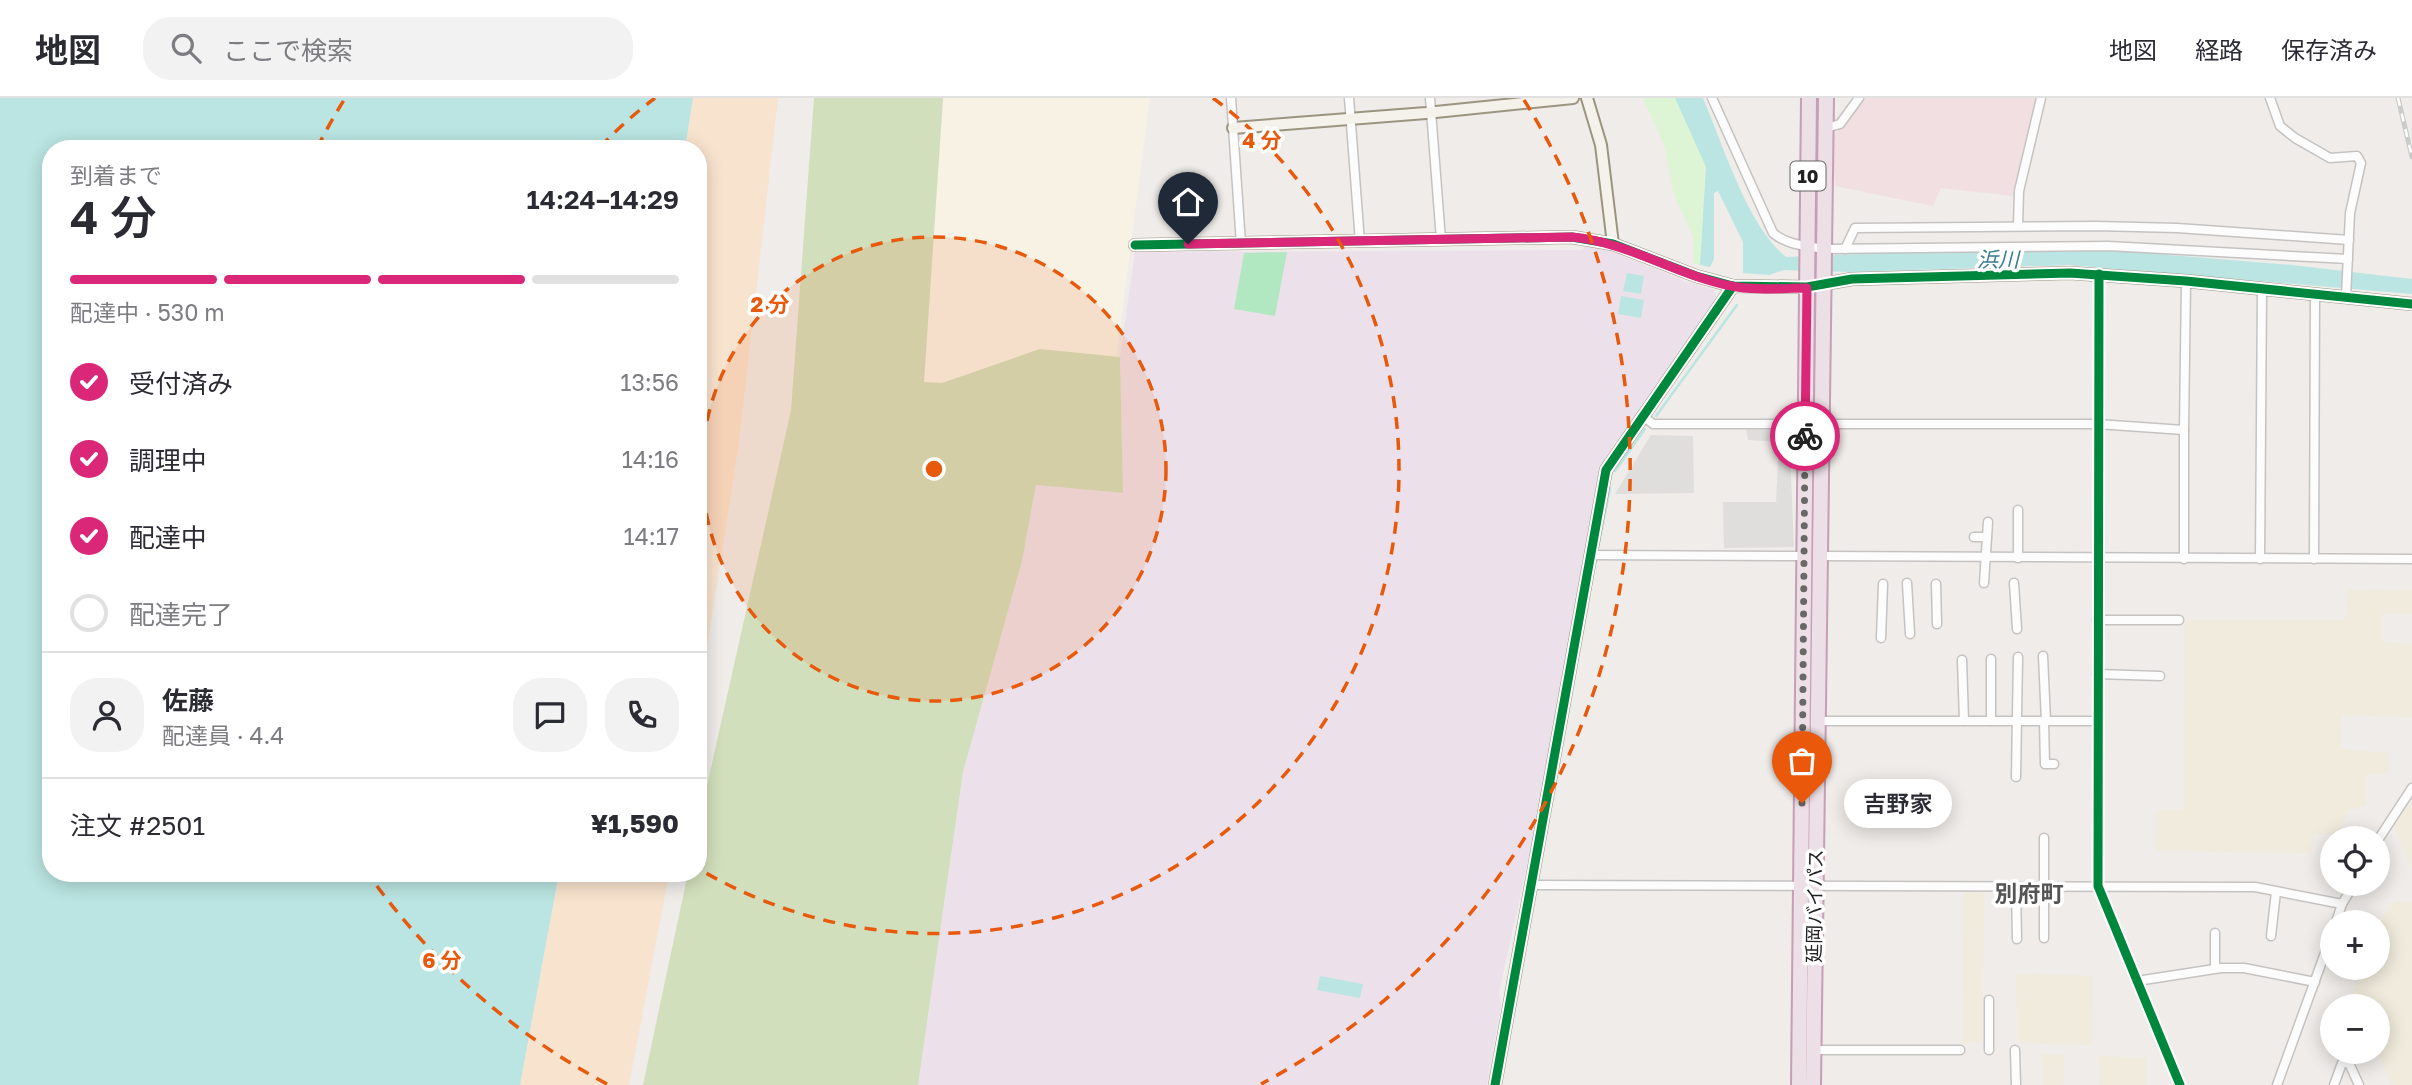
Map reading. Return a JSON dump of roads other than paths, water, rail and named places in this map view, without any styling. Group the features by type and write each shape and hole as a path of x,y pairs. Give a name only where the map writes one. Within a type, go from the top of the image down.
{"highway":[{"name":"延岡バイパス","path":"1799,1085 1817,721 1806,424 1809,98"},
{"name":"延岡バイパス","path":"1813,1085 1808,886 1812,556 1822,424 1826,98"}],"street":[{"path":"1231,98 1241,244"},
{"path":"1349,98 1360,242"},
{"path":"1430,98 1441,240"},
{"path":"1233,128 1573,98"},
{"path":"1587,98 1601,145 1613,244"},
{"path":"1712,98 1773,233 1781,240 1807,250 2108,246 2348,262"},
{"path":"1826,128 1840,124 1859,98"},
{"path":"2018,226 2019,191 2041,98"},
{"path":"2270,98 2280,127 2295,138 2330,158 2352,155 2357,156 2361,163 2350,213 2346,293"},
{"path":"1845,249 1855,228 2177,228 2349,240"},
{"path":"1135,245 1572,237 1613,244 1696,276 1733,286 1824,279 2099,274 2315,294 2346,293 2412,304"},
{"path":"2099,274 2098,886 2180,1085"},
{"path":"2184,559 2186,281"},
{"path":"1495,1085 1606,470 1733,286"},
{"path":"2260,559 2262,289"},
{"path":"2314,559 2315,294"},
{"path":"1642,415 1653,424 1806,424"},
{"path":"1822,424 2097,424 2184,430"},
{"path":"2018,510 2018,558"},
{"path":"1984,583 1988,522"},
{"path":"1973,537 1987,537"},
{"path":"1591,555 2412,559"},
{"path":"1907,583 1910,634"},
{"path":"2014,583 2017,629"},
{"path":"1881,638 1882,584"},
{"path":"1936,584 1937,624"},
{"path":"2097,621 2179,621"},
{"path":"2043,656 2045,764 2054,764"},
{"path":"2016,777 2018,657"},
{"path":"1991,659 1991,721"},
{"path":"1962,660 1964,721"},
{"path":"2097,674 2160,676"},
{"path":"1817,721 2097,721"},
{"path":"2387,826 2412,788"},
{"path":"2044,838 2044,938"},
{"path":"1531,885 2255,887 2342,904"},
{"path":"2016,887 2017,939"},
{"path":"2271,936 2276,892"},
{"path":"2340,910 2347,896"},
{"path":"2215,933 2215,968"},
{"path":"2137,981 2215,968 2244,968 2315,982"},
{"path":"2277,1085 2320,968"},
{"path":"1989,1000 1989,1050"},
{"path":"1813,1051 1960,1050"},
{"path":"2015,1050 2016,1085"},
{"path":"2333,1085 2342,1063 2349,1063 2359,1085"}],"water":[{"path":"0,98 693,98 686,140 42,140 42,882 557,882 520,1085 0,1085"},
{"name":"浜川","path":"1675,98 1703,98 1748,206 1772,243 1786,257 1937,251 2096,249 2292,265 2412,279 2412,294 2069,265 1850,272 1784,270 1769,275 1743,273 1743,242 1718,191 1714,193 1714,259 1710,267 1700,265 1706,167"},
{"path":"1627,273 1644,276 1641,294 1623,291"},
{"path":"1621,296 1644,300 1641,318 1618,314"},
{"path":"1320,976 1363,984 1360,998 1317,990"}],"waterway":[{"path":"1656,416 1737,305"},
{"path":"1615,471 1645,429"},
{"path":"1597,553 1610,488"},
{"path":"1589,593 1592,581"}],"railway":[{"path":"2398,98 2412,157"}],"place":[{"name":"吉野家","path":"1802,803"}],"district":[{"name":"別府町","path":"2029,893"}]}
